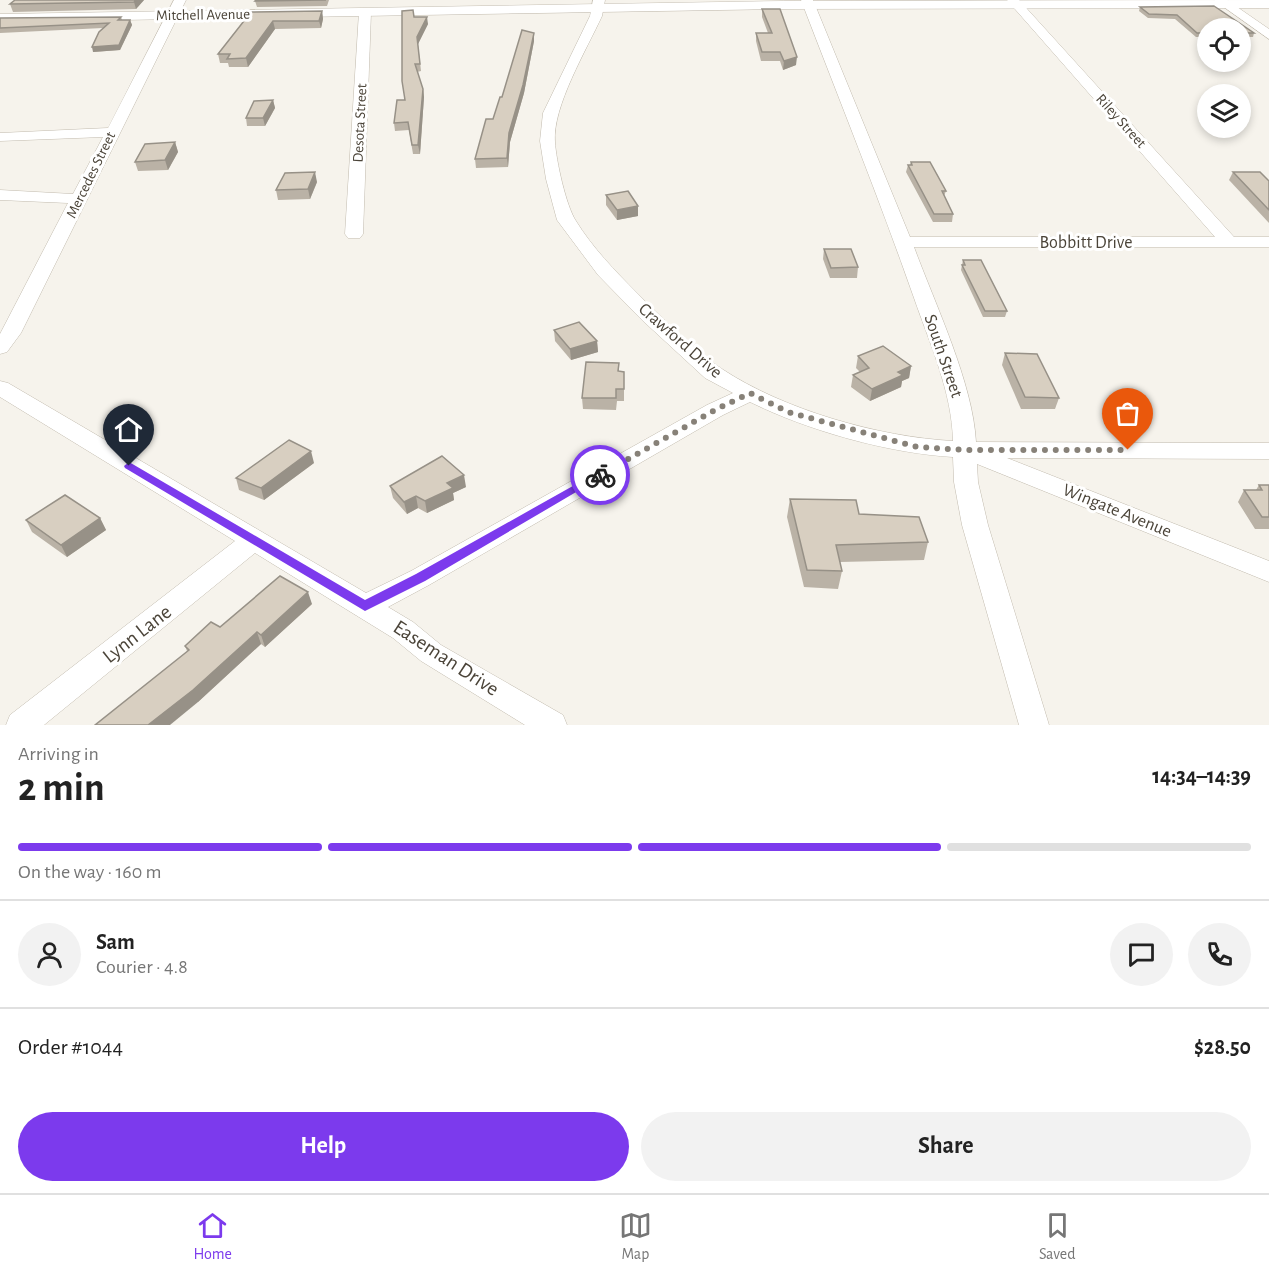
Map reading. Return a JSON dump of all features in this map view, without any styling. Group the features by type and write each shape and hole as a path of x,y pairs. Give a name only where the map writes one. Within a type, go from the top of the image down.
{"street":[{"name":"Mercedes Street","path":"0,348 11,333 180,0"},
{"name":"Mitchell Avenue","path":"0,18 365,12 598,4 1015,2 1269,4"},
{"name":"Riley Street","path":"1015,2 1229,242"},
{"path":"1222,2 1269,35"},
{"name":"South Street","path":"808,3 903,242 950,371 964,422 966,482 975,525 1034,725"},
{"name":"Crawford Drive","path":"598,4 596,16 550,113 546,133 554,179 566,220 605,271 649,316 713,374 788,412 917,447 965,450 1269,451"},
{"name":"Desota Street","path":"354,234 365,12"},
{"path":"0,137 112,132"},
{"path":"0,195 79,199"},
{"name":"Bobbitt Drive","path":"903,242 1269,242"},
{"name":"Easeman Drive","path":"0,388 252,541 365,606 403,630 431,653 552,725"},
{"path":"365,606 430,572 715,410 750,393"},
{"name":"Wingate Avenue","path":"965,450 1269,572"},
{"name":"Lynn Lane","path":"21,725 222,568 252,541"}],"building":[{"path":"15,0 136,0 134,2 10,4"},
{"path":"256,0 326,0 255,1"},
{"path":"1214,6 1232,18 1197,18 1197,33 1177,15 1149,14 1140,7"},
{"path":"762,9 780,9 797,57 784,61 780,52 762,52 756,33 772,33"},
{"path":"413,10 414,17 427,17 417,37 420,64 415,64 423,89 418,145 412,145 408,122 394,123 397,100 405,100 402,81 402,11"},
{"path":"322,11 319,21 273,21 246,58 227,59 230,54 218,54 251,12"},
{"path":"121,17 118,20 130,20 119,45 92,47 99,32 109,23 0,28 0,18"},
{"path":"522,30 534,33 523,85 509,133 507,158 475,159 486,119 493,119 500,97 502,97"},
{"path":"273,100 263,118 246,118 254,101"},
{"path":"175,142 165,160 135,162 145,144"},
{"path":"911,162 930,162 946,191 942,191 953,214 934,214 908,165 912,165"},
{"path":"315,172 308,189 276,190 285,173"},
{"path":"1233,172 1260,172 1269,181 1269,210"},
{"path":"628,191 638,206 617,210 606,195"},
{"path":"824,249 851,249 858,267 831,268"},
{"path":"963,260 981,260 1007,311 985,311 962,265 965,265"},
{"path":"579,322 597,341 570,349 554,330"},
{"path":"883,346 911,366 898,372 903,375 872,389 853,375 869,368 858,356"},
{"path":"1005,353 1037,354 1059,398 1025,397"},
{"path":"586,362 619,363 618,371 624,372 624,389 616,389 616,398 582,398"},
{"path":"289,440 311,451 261,488 236,478"},
{"path":"442,456 464,475 447,483 453,488 425,501 416,496 404,502 390,486"},
{"path":"1259,485 1269,485 1269,517 1262,517 1244,490 1262,490"},
{"path":"65,495 100,518 61,545 26,520"},
{"path":"790,499 856,500 859,514 919,517 928,542 836,545 842,571 807,570"},
{"path":"280,576 308,592 261,635 257,632 193,690 148,725 95,725 189,650 185,646 211,622 220,627"}],"way so far":[{"path":"600,475 715,410 750,393 788,412 917,447 965,450 1128,450"}],"route":[{"path":"129,466 365,606 420,578 600,475"}]}
